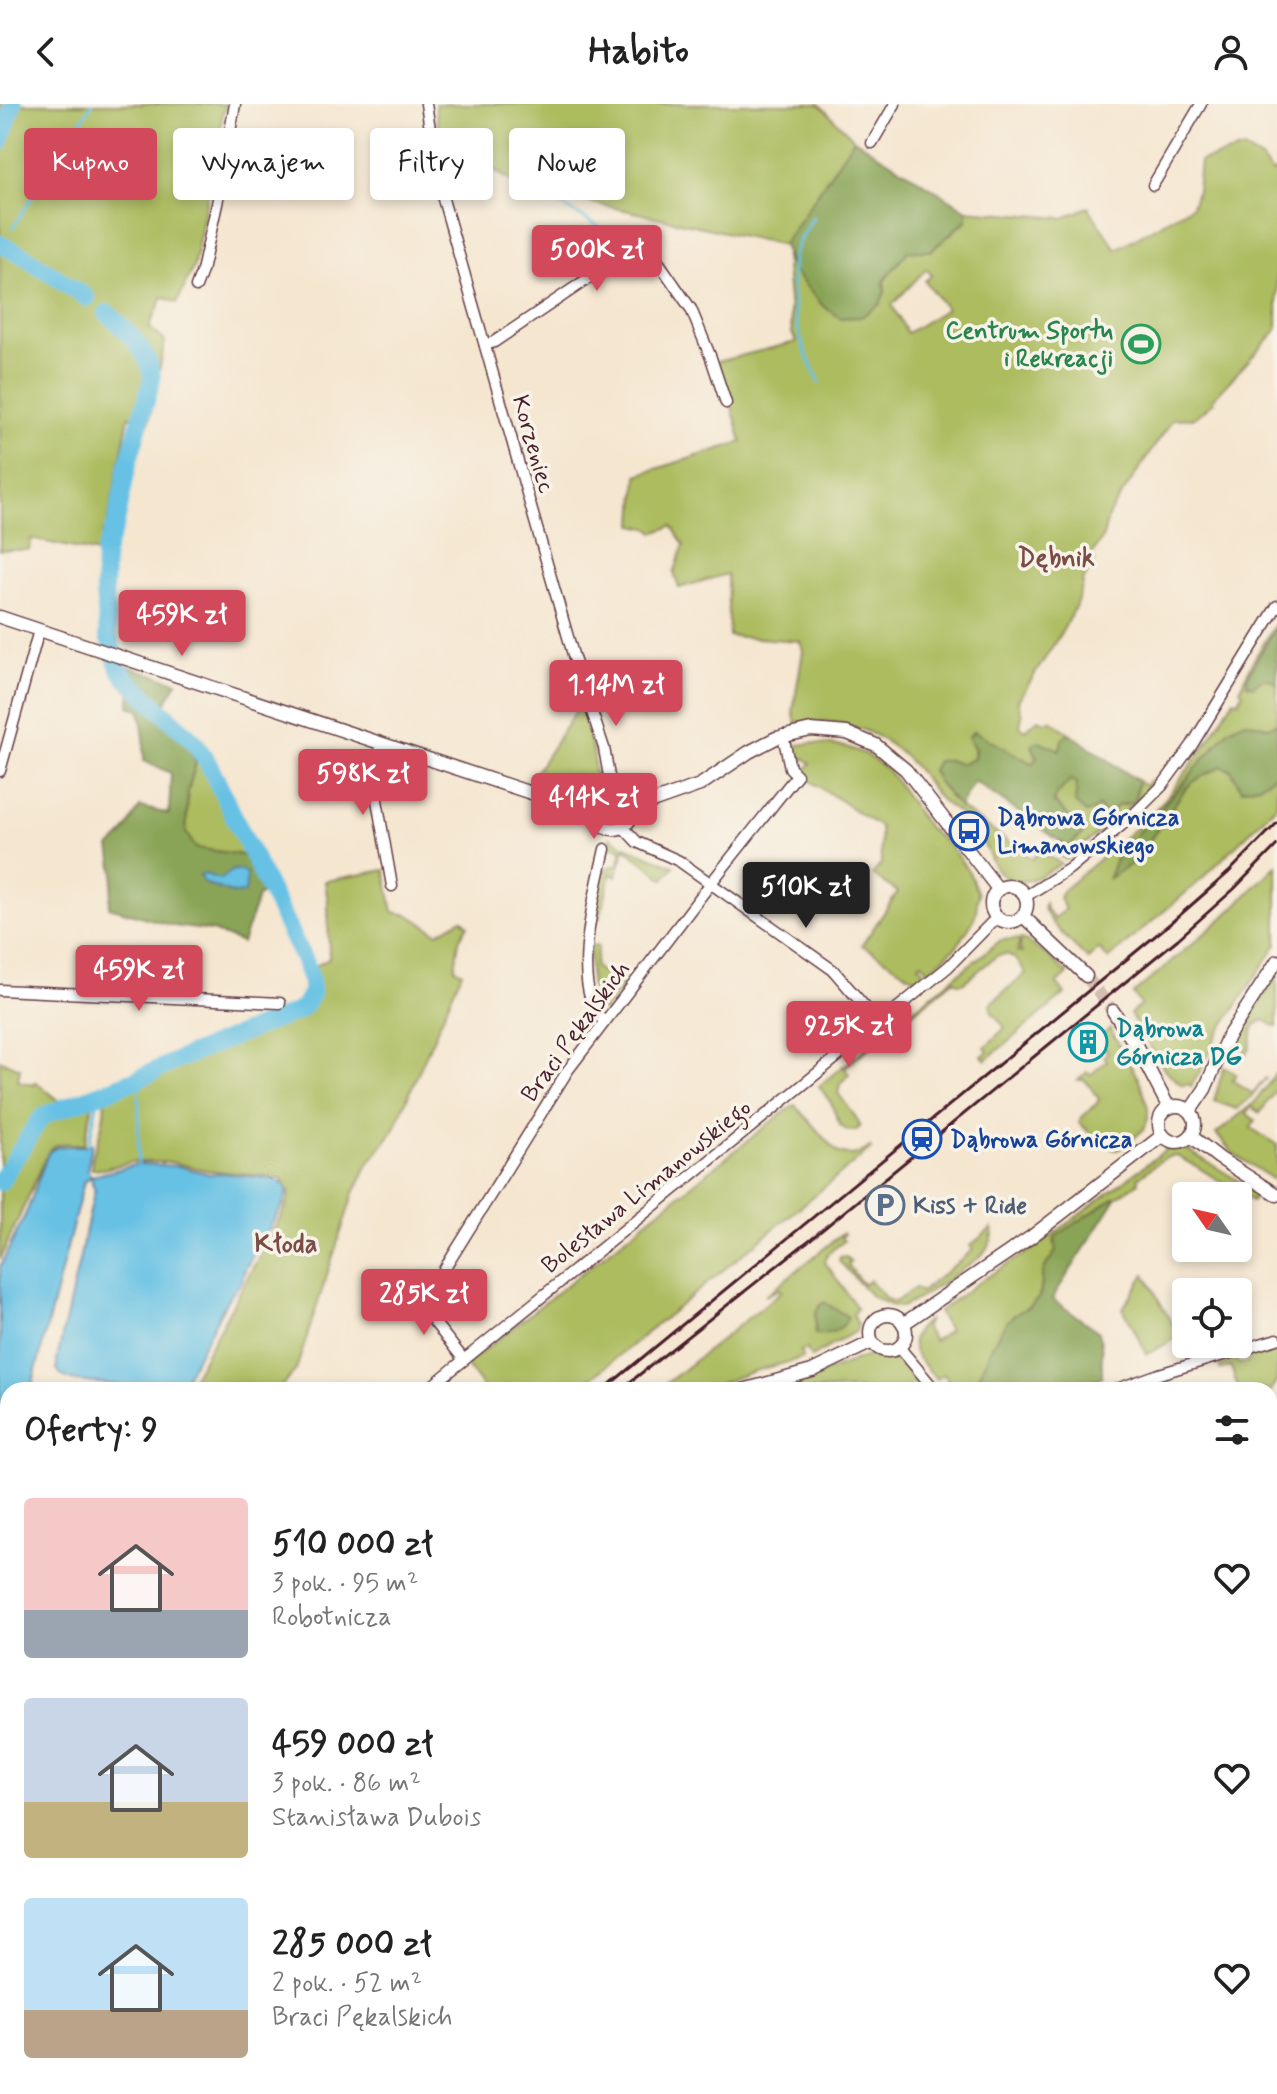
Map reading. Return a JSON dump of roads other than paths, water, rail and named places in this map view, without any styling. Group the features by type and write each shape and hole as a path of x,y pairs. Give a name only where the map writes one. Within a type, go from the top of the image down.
{"street":[{"path":"196,287 217,204 235,104"},
{"name":"Korzeniec","path":"426,104 439,185 574,658 604,748 612,793"},
{"path":"872,143 895,104"},
{"path":"1153,185 1201,104"},
{"path":"485,345 494,342 632,249 644,247 653,254 691,309 726,403"},
{"path":"1026,896 1069,869 1128,820 1162,786 1192,745 1277,606"},
{"path":"0,617 552,800 596,809"},
{"path":"0,771 39,630"},
{"path":"632,809 700,785 752,750 783,735 804,730 834,731 859,737 885,751 910,774 998,889"},
{"name":"Braci Pękalskich","path":"464,1360 427,1313 424,1302 553,1092 604,1021 797,775 790,768 783,735"},
{"path":"383,744 375,760 373,777 392,886"},
{"path":"612,793 624,796 632,809 631,818 623,827 615,829 606,827 598,820 596,809 601,799 612,793"},
{"path":"623,827 641,845 676,859 836,972 879,1023"},
{"path":"604,1021 594,1009 586,964 592,911 605,849"},
{"path":"1013,886 1026,896 1028,907 1023,916 1015,921 1009,922 993,912 991,903 998,889 1013,886"},
{"path":"1023,916 1086,976"},
{"name":"Bolesława Limanowskiego","path":"437,1382 948,967 997,917"},
{"path":"1190,1111 1205,1089 1227,1038 1277,961"},
{"path":"0,990 280,1003"},
{"path":"1113,1011 1137,1047 1169,1108"},
{"path":"1182,1106 1190,1111 1196,1125 1191,1136 1178,1142 1170,1141 1163,1135 1159,1122 1164,1111 1182,1106"},
{"path":"903,1324 1031,1237 1163,1135"},
{"path":"1191,1136 1277,1195"},
{"path":"892,1316 903,1324 906,1336 899,1347 883,1351 872,1342 870,1328 880,1317 892,1316"},
{"path":"1136,1382 1277,1339"},
{"path":"771,1382 819,1368 872,1342"},
{"path":"899,1347 928,1382"}],"water":[{"path":"233,870 247,874 245,893 234,894 209,885 203,882 200,875 221,879"},
{"path":"92,1144 87,1171 91,1175 84,1181 33,1382 0,1382 0,1267 27,1211 48,1153 58,1147"},
{"path":"138,1164 276,1179 285,1185 288,1192 282,1207 183,1382 75,1381 62,1376 57,1369 95,1189 92,1176"}],"waterway":[{"path":"0,143 13,104"},
{"path":"13,227 92,104"},
{"path":"552,200 626,242"},
{"path":"813,217 794,254 792,281 799,334 820,383"},
{"path":"0,244 26,257 87,298"},
{"path":"0,1182 45,1115 298,1011 311,994 306,965 208,763 194,741 126,678 119,668 108,636 104,593 105,552 116,523 128,463 152,380 143,352 130,334 107,313"},
{"path":"139,1091 140,1078"},
{"path":"88,1147 99,1092"},
{"path":"138,1164 139,1096"}],"tunnel":[{"path":"1086,976 1113,1011"}],"railway":[{"path":"613,1382 1172,922 1229,872 1277,823"},
{"path":"630,1382 817,1234 1178,939 1277,845"}],"place":[{"name":"Centrum Sportu i Rekreacji","path":"1141,344"},
{"name":"Dąbrowa Górnicza Limanowskiego","path":"969,831"},
{"name":"Dąbrowa Górnicza DG","path":"1088,1042"},
{"name":"Dąbrowa Górnicza","path":"922,1139"},
{"name":"Kiss + Ride","path":"885,1205"}],"district":[{"name":"Dębnik","path":"1056,557"},
{"name":"Kłoda","path":"286,1243"}]}
